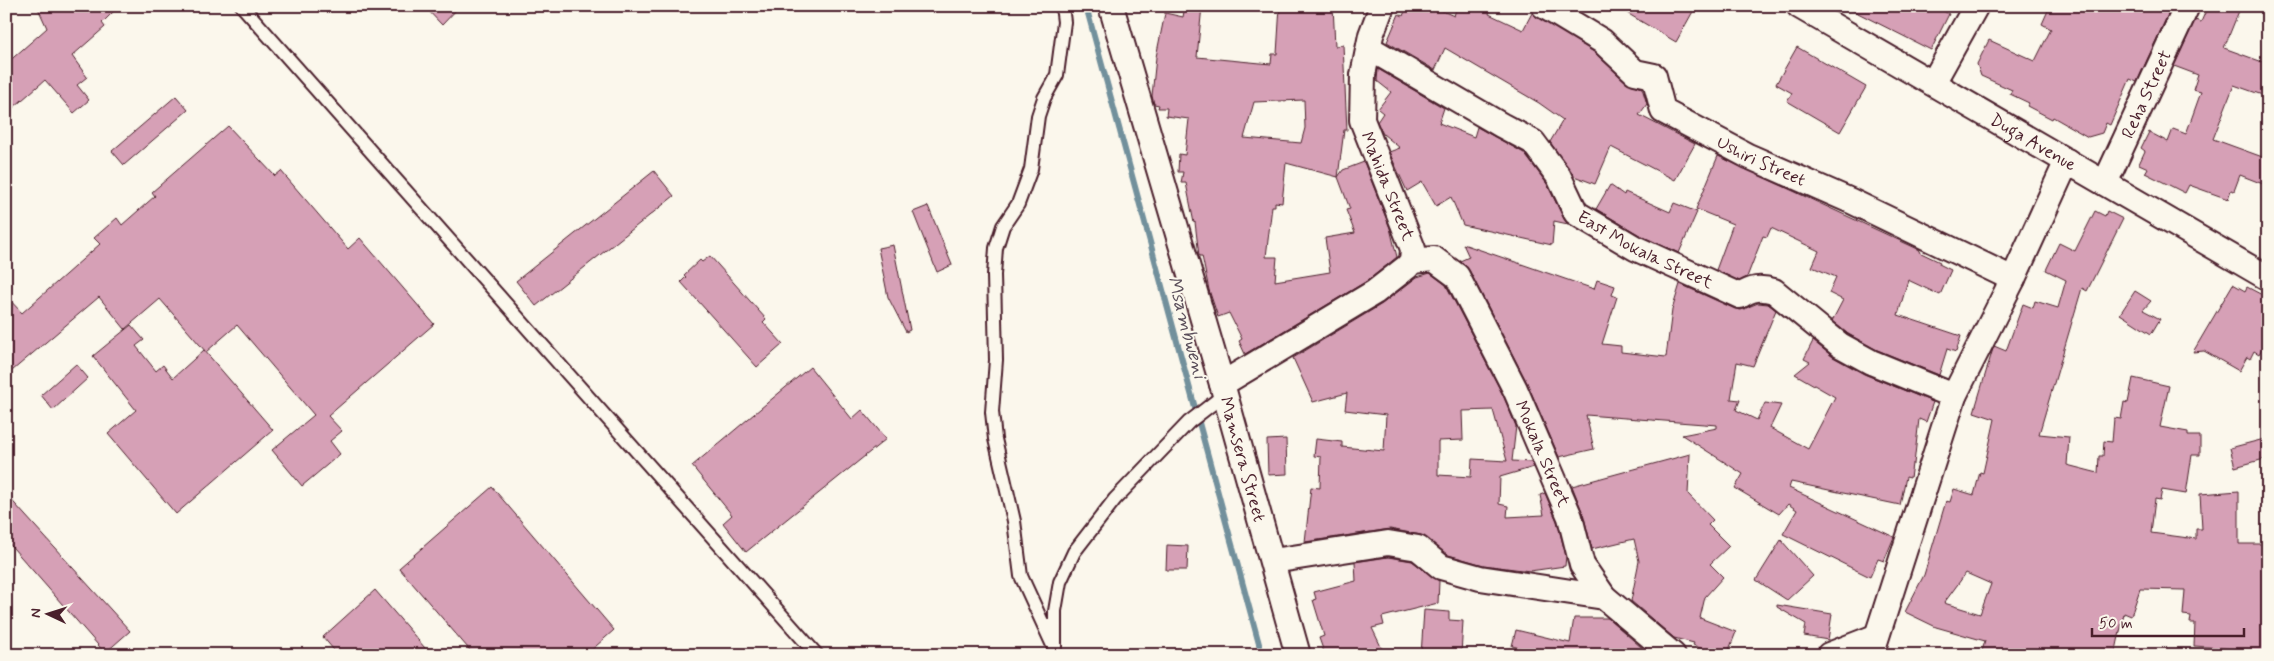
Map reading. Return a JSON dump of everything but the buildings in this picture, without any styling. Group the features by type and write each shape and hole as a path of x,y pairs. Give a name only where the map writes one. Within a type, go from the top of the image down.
{"street":[{"name":"Mamsera Street","path":"1111,6 1224,389 1298,655"},
{"name":"Mahida Street","path":"1224,389 1375,292 1407,268 1412,261 1413,249 1362,120 1363,76 1371,35 1382,6"},
{"name":"Ushiri Street","path":"1544,6 1602,41 1635,72 1654,76 1663,111 1748,156 1851,201 2013,279"},
{"name":"Duga Avenue","path":"1799,6 2268,278"},
{"path":"1933,83 1976,6"},
{"name":"Reha Street","path":"2104,182 2187,6"},
{"name":"East Mokala Street","path":"1368,48 1533,142 1559,177 1576,213 1618,238 1635,248 1740,296 1750,290 1762,288 1774,292 1848,349 1871,362 1954,396"},
{"path":"1829,655 1873,646 1954,396 2013,279 2067,161"},
{"name":"Mokala Street","path":"1412,261 1434,259 1457,276 1515,389 1570,517 1582,565 1604,597 1674,655"},
{"path":"1272,561 1388,543 1418,548 1441,567 1480,578 1604,597"}],"lane":[{"path":"242,6 818,655"},
{"path":"1055,652 1021,576 1014,521 995,438 992,412 996,360 994,275 996,248 1003,226 1018,204 1031,169 1038,116 1044,98 1057,75 1064,22 1062,6"},
{"path":"1055,652 1055,611 1060,582 1074,552 1115,499 1189,422 1224,389"}],"waterway":[{"name":"Msambweni","path":"1086,6 1262,655"}]}
